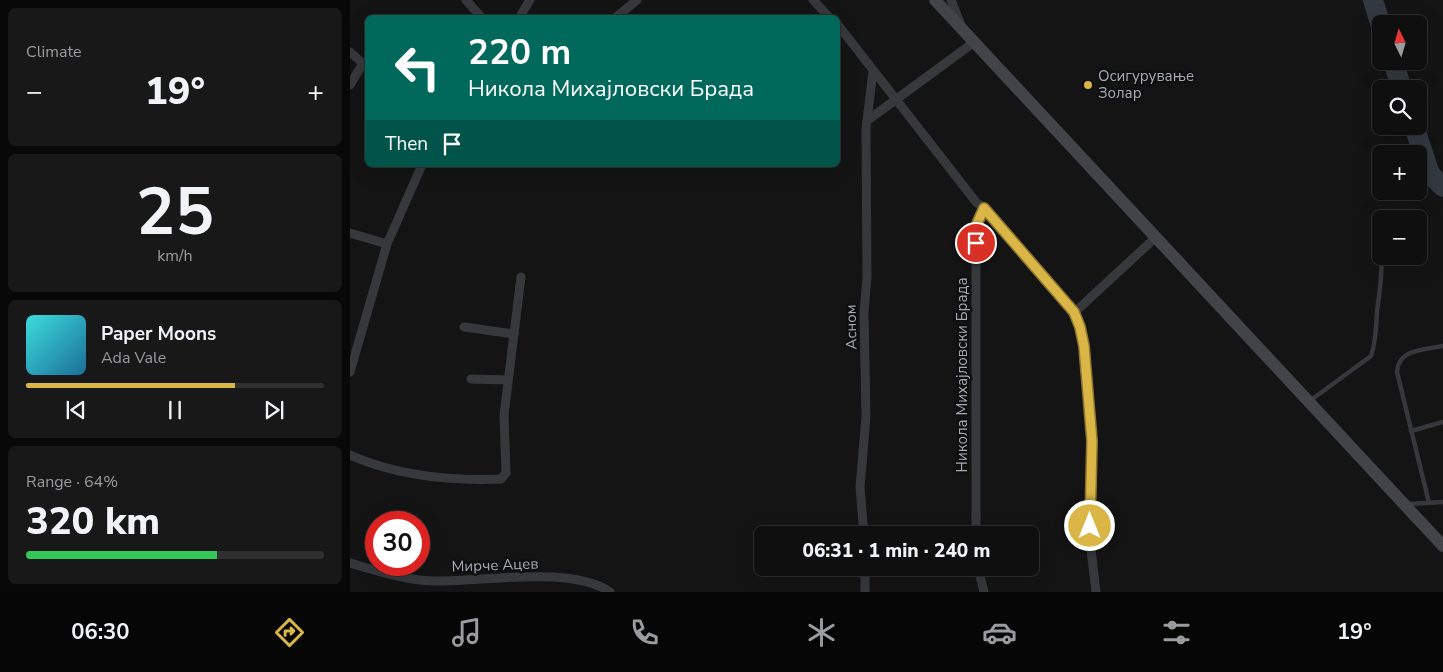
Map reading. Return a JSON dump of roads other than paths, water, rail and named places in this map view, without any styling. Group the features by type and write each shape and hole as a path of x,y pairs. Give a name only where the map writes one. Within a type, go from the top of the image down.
{"main road":[{"path":"935,0 1443,546"}],"street":[{"path":"466,0 479,15"},
{"path":"521,15 530,0"},
{"path":"619,15 637,0"},
{"path":"813,0 827,15"},
{"path":"951,0 964,33"},
{"path":"840,28 894,100 976,202 984,208 1074,312 1084,346 1092,441 1090,542 1096,592"},
{"path":"868,120 973,43"},
{"path":"350,52 365,65 350,85"},
{"name":"Асном","path":"863,526 860,487 866,417 864,313 867,277 866,129 873,71"},
{"path":"350,372 354,343 387,244 421,167"},
{"name":"Никола Михајловски Брада","path":"976,526 976,226 984,208"},
{"path":"350,232 387,244"},
{"path":"1074,312 1155,238"},
{"path":"350,455 407,474 478,480 501,479 506,472 504,415 521,277"},
{"path":"464,328 514,334"},
{"path":"471,379 508,380"},
{"name":"Мирче Ацев","path":"350,563 407,577 435,581 549,577 579,579 601,586 610,592"},
{"path":"865,576 865,592"},
{"path":"980,576 984,592"},
{"path":"434,592 435,581"}],"lane":[{"path":"1308,403 1371,356 1375,346 1383,278 1382,265"},
{"path":"1429,503 1397,372 1397,363 1405,354 1443,346"},
{"path":"1411,431 1443,422"},
{"path":"1404,504 1443,502"}],"waterway":[{"path":"1373,0 1378,15"},
{"path":"1396,70 1399,80"},
{"path":"1417,135 1430,174 1443,187"}],"place":[{"name":"Осигурување Золар","path":"1088,85"}]}
